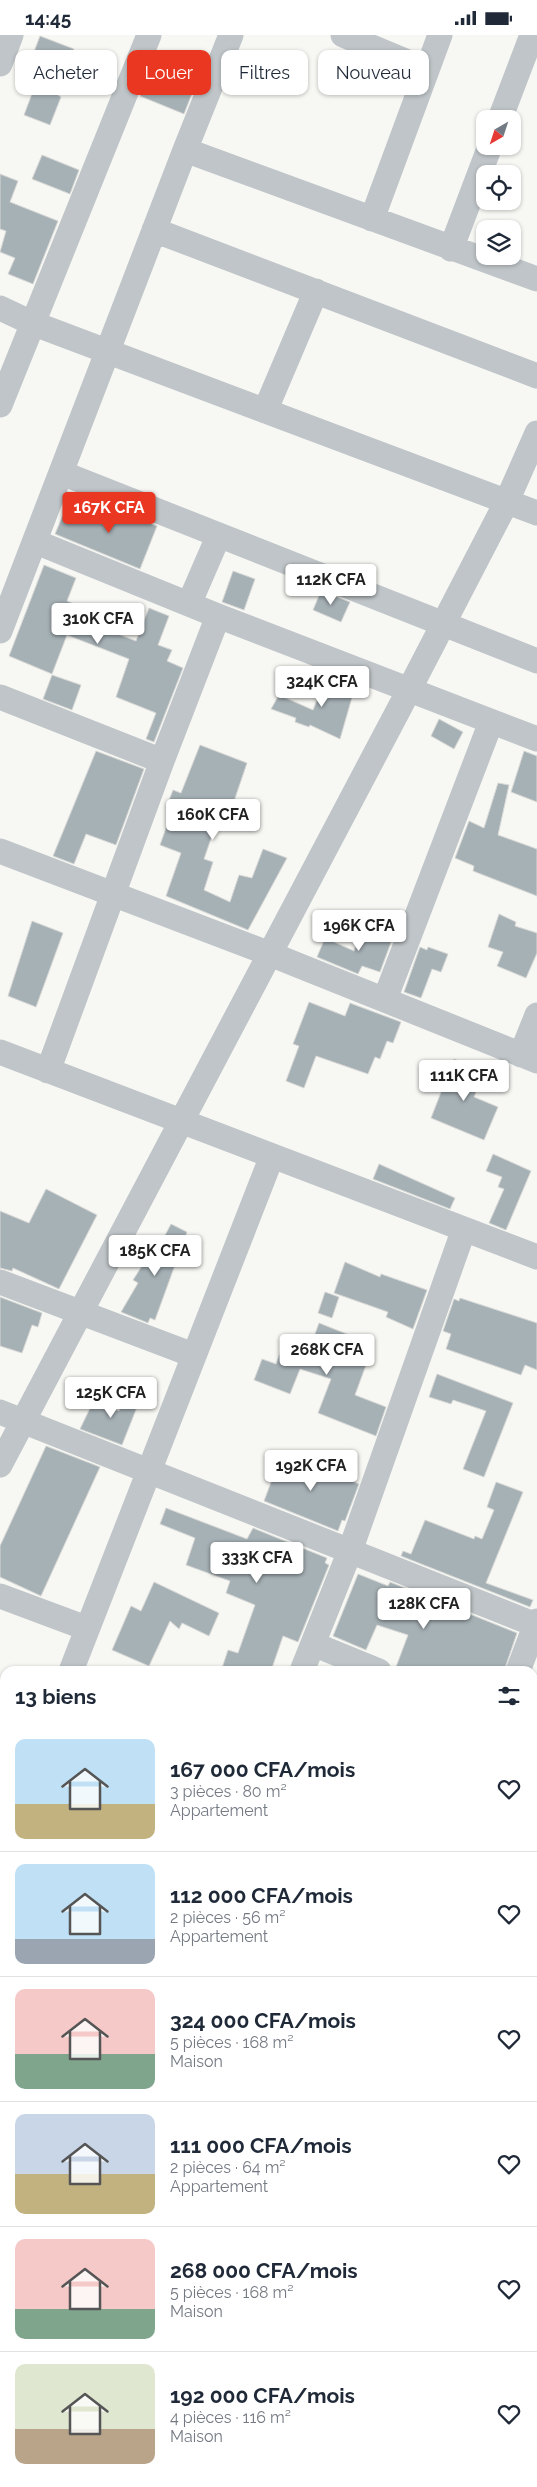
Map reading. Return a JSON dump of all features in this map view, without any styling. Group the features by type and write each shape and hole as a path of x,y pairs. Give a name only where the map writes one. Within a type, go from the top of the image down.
{"street":[{"path":"0,64 12,35"},
{"path":"0,405 149,35"},
{"path":"0,631 36,542 185,150 232,35"},
{"path":"343,35 379,50"},
{"path":"429,67 440,35"},
{"path":"503,110 532,35"},
{"path":"372,219 419,95"},
{"path":"185,150 537,279"},
{"path":"451,249 487,155"},
{"path":"154,230 537,376"},
{"path":"265,411 316,291"},
{"path":"0,308 32,323 537,513"},
{"path":"0,1465 443,625 506,501 537,433"},
{"path":"62,473 218,537 537,661"},
{"path":"190,604 218,537"},
{"path":"36,542 218,616 537,739"},
{"path":"48,1071 162,761 218,616"},
{"path":"0,697 162,761"},
{"path":"385,999 491,722"},
{"path":"0,851 270,954 529,1058 537,1015"},
{"path":"0,1052 537,1257"},
{"path":"73,1666 272,1156"},
{"path":"304,1666 350,1551 464,1229"},
{"path":"0,1282 194,1355"},
{"path":"0,1412 536,1623 520,1666"},
{"path":"0,1596 86,1628"},
{"path":"313,1644 366,1666"}],"building":[{"path":"40,36 74,49 74,50 35,50"},
{"path":"32,95 58,95 61,97 50,125 24,115"},
{"path":"140,95 191,95 184,114"},
{"path":"42,155 79,170 70,194 32,179"},
{"path":"0,174 18,181 10,202 58,221 33,284 8,274 15,258 0,252 6,231 0,229"},
{"path":"67,505 99,518 104,505 157,526 140,569 55,534"},
{"path":"44,565 76,578 67,601 86,609 81,620 136,641 149,608 169,616 158,645 172,650 167,661 183,668 154,742 146,739 156,713 116,697 129,659 67,635 52,674 9,656"},
{"path":"233,571 255,579 244,610 222,602"},
{"path":"321,591 350,602 341,622 313,610"},
{"path":"52,675 81,685 72,710 43,699"},
{"path":"327,675 355,687 340,739 310,725 309,727 295,722 296,718 271,709 279,695 313,710"},
{"path":"439,719 463,732 454,749 431,736"},
{"path":"200,745 247,763 231,810 228,808 221,826 216,824 204,859 213,862 204,890 230,902 239,875 252,878 263,849 287,858 248,930 166,896 181,853 160,845 172,811 166,808 173,790 181,793"},
{"path":"96,751 144,769 116,845 86,834 74,864 53,856"},
{"path":"524,751 537,756 537,802 511,792"},
{"path":"498,783 509,785 498,835 537,849 537,896 473,871 474,866 455,858 469,821 484,828"},
{"path":"499,914 516,922 515,926 537,933 537,953 526,978 497,966 503,952 488,947"},
{"path":"32,921 63,933 36,1007 8,996"},
{"path":"363,926 393,937 380,972 362,966 358,974 317,957 325,938 354,951"},
{"path":"420,947 427,950 428,947 448,954 441,972 432,969 421,998 404,992"},
{"path":"309,1002 345,1016 350,1003 401,1022 393,1043 387,1041 380,1059 375,1057 368,1074 316,1056 304,1088 286,1081 299,1046 293,1044"},
{"path":"454,1059 484,1072 474,1097 498,1107 484,1140 431,1118"},
{"path":"493,1154 531,1171 506,1230 489,1223 504,1189 498,1187 502,1177 486,1171"},
{"path":"379,1164 455,1198 450,1209 373,1179"},
{"path":"46,1189 97,1215 59,1289 13,1268 12,1271 0,1268 0,1211 29,1223"},
{"path":"171,1224 187,1232 155,1320 150,1318 148,1323 121,1312 138,1283 133,1280 151,1252 155,1254"},
{"path":"345,1262 380,1277 381,1274 427,1290 413,1329 386,1317 388,1312 334,1293"},
{"path":"325,1292 339,1297 332,1318 318,1313"},
{"path":"0,1297 42,1313 38,1327 32,1325 22,1353 0,1346"},
{"path":"460,1298 537,1323 537,1370 525,1365 521,1375 446,1349 451,1334 443,1331 454,1299 459,1301"},
{"path":"319,1323 362,1340 354,1361 366,1365 355,1395 386,1407 376,1436 318,1413 331,1379 300,1369 290,1394 254,1380 262,1359 276,1364 286,1336 311,1345"},
{"path":"437,1374 513,1403 484,1477 463,1469 486,1411 453,1400 451,1404 429,1397"},
{"path":"127,1391 141,1397 122,1445 80,1429 94,1400 119,1411"},
{"path":"46,1446 100,1467 41,1596 0,1577 0,1546"},
{"path":"282,1453 359,1484 345,1521 342,1520 338,1531 264,1501"},
{"path":"496,1482 523,1492 486,1583 533,1600 530,1607 401,1556 403,1551 411,1554 425,1520 474,1539 475,1536 482,1539 494,1510 487,1507"},
{"path":"166,1508 247,1539 253,1528 327,1558 325,1563 329,1565 298,1642 283,1636 273,1666 223,1666 228,1650 238,1653 255,1605 226,1593 230,1581 186,1565 195,1538 160,1524"},
{"path":"358,1574 388,1586 390,1582 517,1633 506,1666 396,1666 408,1635 377,1625 366,1650 333,1636"},
{"path":"154,1582 219,1613 209,1636 182,1623 179,1629 170,1621 149,1666 112,1650 131,1606 141,1611"}]}
